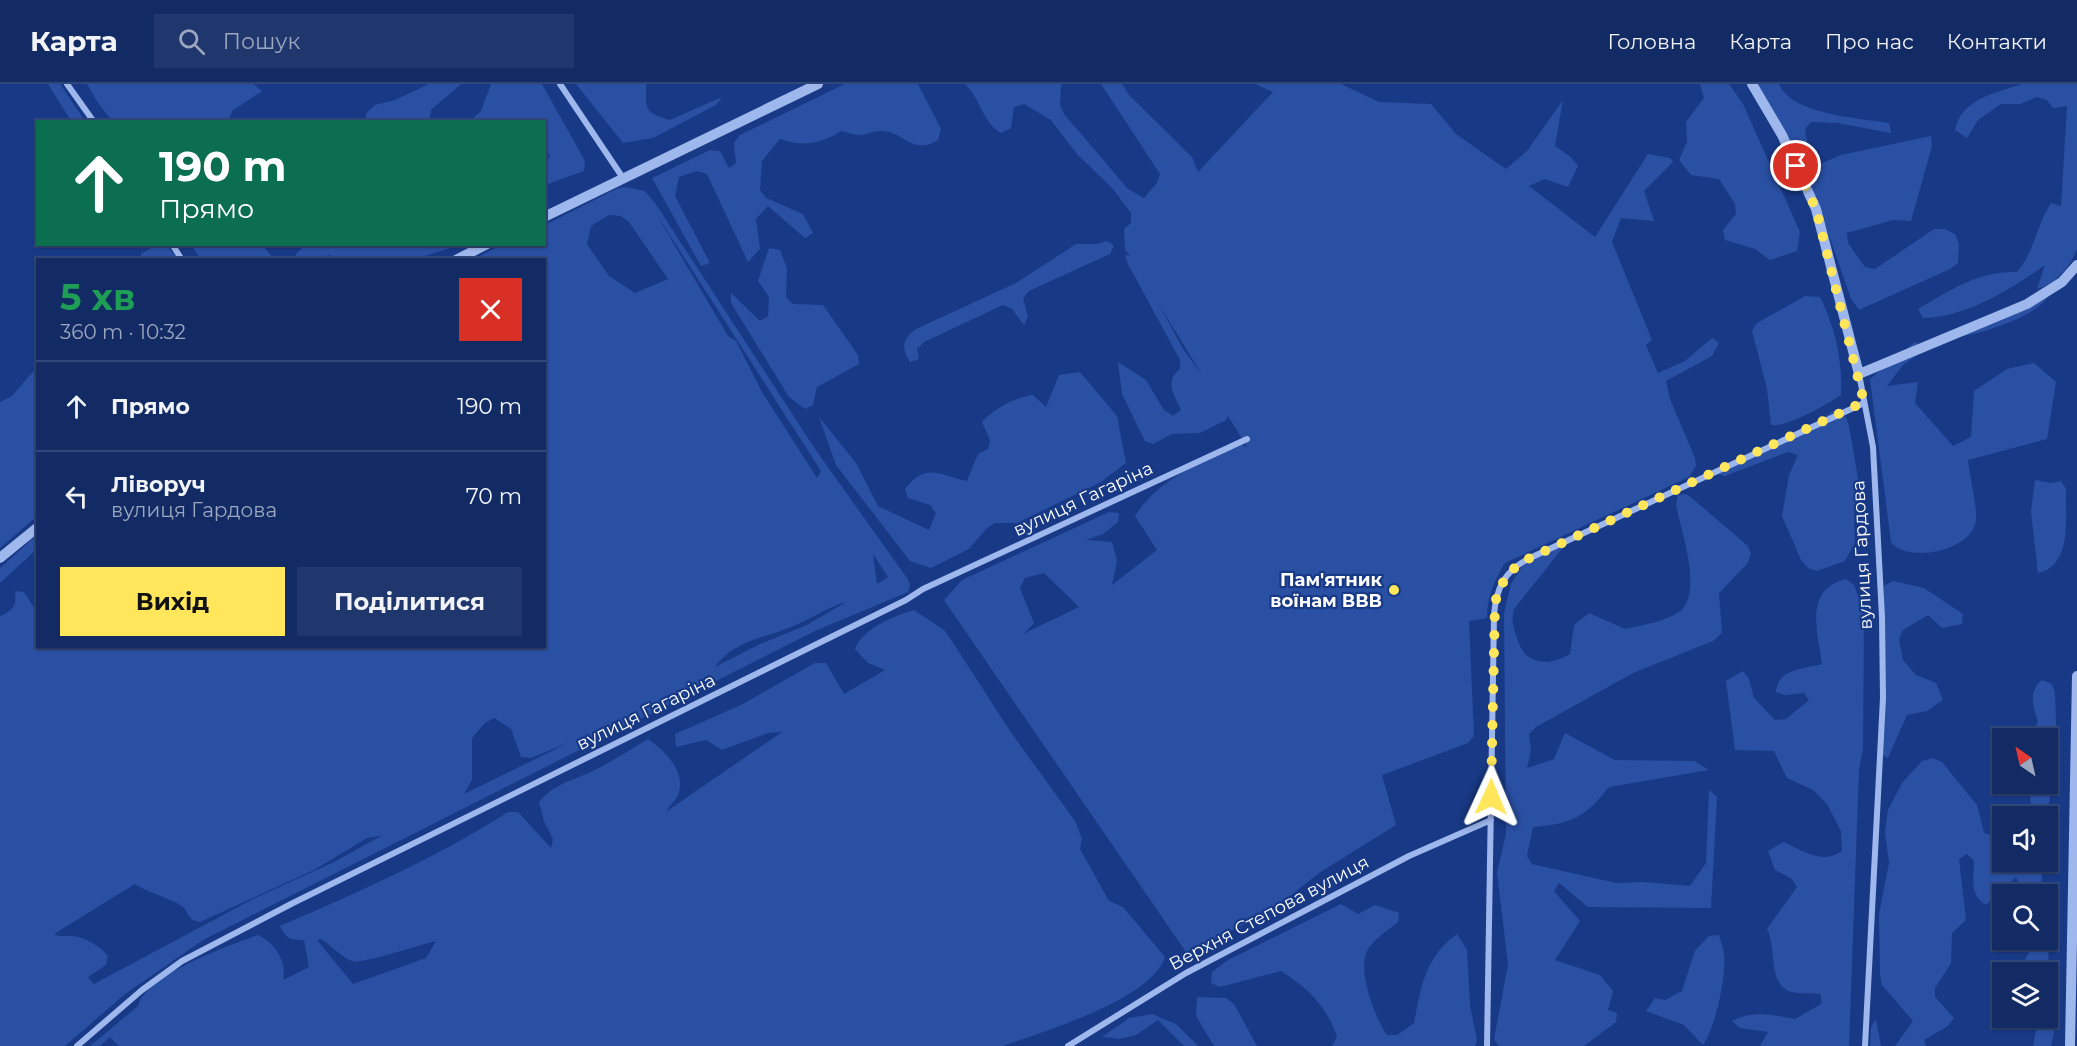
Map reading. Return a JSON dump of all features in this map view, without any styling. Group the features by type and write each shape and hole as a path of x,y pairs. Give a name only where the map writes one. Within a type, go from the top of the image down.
{"street":[{"path":"67,84 93,120"},
{"path":"560,84 623,178"},
{"path":"546,216 818,84"},
{"name":"вулиця Гардова","path":"1752,84 1782,135 1816,209 1859,374 1873,447 1879,529 1883,698 1866,1046"},
{"path":"460,258 483,246"},
{"path":"1859,374 2027,304 2062,282 2077,265"},
{"path":"1487,1046 1494,615 1498,593 1504,578 1520,563 1864,402"},
{"name":"вулиця Гагаріна","path":"77,1046 142,990 182,961 281,909 906,600 923,589 1247,439"},
{"path":"0,558 36,529"},
{"path":"2070,1046 2077,676"},
{"name":"Верхня Степова вулиця","path":"1068,1046 1186,973 1409,856 1491,820"}],"shaded area":[{"path":"48,84 60,84 84,120 70,120"},
{"path":"87,84 253,84 262,91 232,111 229,120 111,120"},
{"path":"429,84 461,84 431,110 429,120 365,120 367,112 375,105 395,100"},
{"path":"491,84 542,84 585,161 584,171 546,185 546,166 550,155 546,151 546,120 471,120 481,111"},
{"path":"576,84 646,84 648,109 655,115 670,120 722,97 716,105 653,138 623,143"},
{"path":"845,84 918,84 941,129 938,140 929,144 916,145 892,133 881,131 855,135 841,131 812,143 797,143 780,139 762,161 760,190 766,198 803,214 813,233 805,238 768,206 756,219 760,249 748,262 707,174 697,171 679,177 675,196 710,263 701,266 652,178 710,150 720,151 729,168 736,163 734,143 740,135"},
{"path":"965,84 1061,84 1060,105 1064,114 1128,189 1144,198 1157,183 1160,174 1101,84 1122,84 1129,95 1192,157 1198,172 1273,92 1255,84 1341,84 1379,102 1431,104 1456,134 1506,169 1527,151 1563,100 1555,146 1571,157 1578,166 1568,187 1545,179 1529,186 1595,237 1648,154 1670,158 1673,162 1644,191 1654,221 1621,218 1612,242 1652,340 1646,345 1658,373 1685,361 1712,338 1719,343 1712,356 1666,381 1670,399 1695,458 1696,466 1689,477 1505,563 1492,589 1487,618 1469,621 1474,736 1468,743 1382,775 1396,825 1319,873 1270,912 1186,952 944,600 962,580 1109,512 1119,513 1118,522 1103,534 1086,540 1112,542 1117,561 1112,585 1157,550 1135,516 1144,503 1168,482 1195,465 1238,443 1247,447 1228,416 1226,420 1200,433 1172,434 1153,444 1145,441 1122,394 1118,362 1146,380 1164,410 1173,416 1181,410 1171,383 1180,369 1180,360 1125,255 1130,256 1125,249 1124,229 1131,223 1131,213 1113,189 1077,154 1051,120 1024,104 1014,107 1011,128 1001,133 990,123","holes":["1160,306 1202,375 1183,349","1044,573 1079,607 1023,634 1034,623 1020,588 1025,578"]},
{"path":"1700,84 1729,84 1743,104 1800,232 1797,251 1770,260 1755,249 1725,240 1723,230 1736,214 1735,204 1719,179 1691,175 1679,160 1687,142 1686,122 1704,98"},
{"path":"1756,84 1779,84 1786,94 1812,109 1845,117 1889,123 1891,133 1837,123 1811,122 1805,129 1808,148 1822,163 1841,155 1931,136 1932,146 1911,221 1893,220 1847,233 1848,243 1865,267 1875,269 1934,229 1945,229 1955,234 1959,244 1958,263 1950,269 1859,310 1851,299 1823,218"},
{"path":"2022,84 2077,84 2077,249 2062,274 2044,287 2037,289 2045,265 2003,292 1972,307 1956,313 1923,318 1918,309 1965,283 1990,275 2017,272 2028,256 2051,203 2061,206 2067,106 2053,108 2047,100 2037,97 2020,104 2001,104 1978,120 1967,138 1955,130 1958,119 1972,104 1991,94"},
{"path":"625,187 645,191 815,449 907,578 910,585 908,592 815,631 203,940 125,994 65,1046 0,1046 0,616 13,607 15,591 24,592 36,610 36,648 546,648 546,258 476,258 499,246 546,246 546,224 616,189","holes":["655,212 821,471 817,478 762,392 736,341 728,336","609,215 621,216 629,222 668,279 635,293 609,276 587,244 591,226","873,554 888,577 877,584","846,602 807,625 760,644 715,667 731,651 750,641 798,624","494,718 511,729 521,757 531,758 570,742 464,794 472,780 472,738 485,723","383,835 332,863 253,899 94,984 88,977 106,965 108,956 88,940 54,934 135,884 179,904 191,919 200,922 314,870 367,838"]},
{"path":"1107,241 1114,246 1110,254 1029,291 1023,298 1028,317 1024,325 1012,309 1003,305 924,342 917,349 919,359 910,362 904,344 908,336 916,329 1016,283 1076,244 1096,244"},
{"path":"150,246 168,246 176,258 141,258 141,254 151,248"},
{"path":"192,246 263,246 273,258 200,258"},
{"path":"304,246 457,246 418,258 332,258 330,255 316,258 295,258"},
{"path":"769,248 780,250 787,268 786,297 793,304 823,305 858,355 859,364 817,387 813,405 805,409 789,397 731,303 731,293 760,321 768,316 769,297 758,281"},
{"path":"2048,293 2045,301 2023,316 1991,329 1954,336"},
{"path":"1805,296 1820,297 1830,320 1839,358 1841,395 1796,419 1771,425 1767,389 1752,331 1757,323"},
{"path":"1915,342 1926,349 1903,365 1887,386 1918,382 1915,403 1953,446 1971,437 1974,391 2007,369 2034,363 2056,382 2047,439 1968,460 1976,514 1972,531 1964,540 1952,546 1924,553 1899,549 1891,542 1870,379"},
{"path":"36,368 36,517 0,548 0,402 12,396"},
{"path":"1080,372 1117,416 1126,463 1101,482 1017,523 995,523 987,528 969,549 931,568 910,561 836,465 819,417 856,463 878,506 929,530 936,513 930,505 908,498 905,489 919,476 926,473 967,481 978,454 988,449 990,440 982,422 987,417 1012,401 1026,396 1033,395 1046,407 1059,375"},
{"path":"1834,410 1846,417 1849,426 1861,496 1854,515 1855,543 1845,561 1817,571 1808,568 1801,560 1782,516 1789,475 1798,455 1788,452 1725,476 1715,473 1801,435"},
{"path":"2035,480 2051,483 2061,481 2066,489 2066,526 2062,550 2057,561 2038,573 2031,512"},
{"path":"1687,494 1748,546 1751,554 1747,564 1719,593 1722,633 1713,641 1633,673 1536,727 1529,734 1531,751 1527,768 1554,759 1565,733 1615,760 1694,761 1709,770 1609,787 1593,805 1577,817 1558,824 1533,827 1527,856 1532,864 1616,883 1643,882 1690,886 1706,863 1709,790 1717,797 1711,908 1588,907 1559,883 1554,891 1580,921 1555,960 1600,975 1613,991 1608,1010 1617,1013 1616,1022 1584,1046 1499,1046 1494,1039 1508,965 1497,872 1506,834 1504,613 1511,584 1521,568 1529,561 1565,545 1514,609 1513,624 1520,647 1525,654 1538,661 1553,661 1570,654 1574,625 1589,613 1625,629 1653,623 1679,612 1686,603 1690,591 1690,577 1686,546 1676,505 1678,495"},
{"path":"36,536 36,550 0,583 0,568"},
{"path":"1846,579 1854,585 1864,612 1863,748 1859,770 1849,1046 1760,1046 1768,1032 1740,1028 1732,1021 1755,1014 1795,1019 1821,1004 1821,994 1792,992 1784,988 1776,974 1767,929 1797,887 1792,879 1775,870 1768,851 1784,842 1813,855 1828,857 1842,851 1841,831 1827,804 1813,790 1787,778 1774,751 1735,750 1726,681 1743,671 1749,679 1754,698 1775,720 1786,719 1809,700 1804,693 1785,695 1776,692 1778,684 1786,674 1822,664 1816,626 1818,602 1832,584"},
{"path":"1893,581 1924,588 1963,614 1962,624 1942,628 1928,615 1903,630 1899,639 1903,660 1916,675 1936,683 1943,700 1927,711 1907,715 1888,758 1882,755 1884,586"},
{"path":"914,610 944,630 950,638 1010,731 1075,821 1082,839 1080,849 1109,901 1123,907 1165,957 1156,973 1140,987 1118,1000 1069,1023 1003,1046 119,1046 110,1037 100,1046 90,1046 138,1006 144,994 156,983 190,963 258,935 269,942 282,960 283,980 309,967 304,940 289,938 280,926 425,859 508,812 518,812 551,848 553,839 544,821 539,802 545,795 648,739 673,763 680,778 678,795 667,811 782,732 768,733 722,750 706,740 676,747 675,734 741,705 815,663 826,663 844,694 885,670 868,663 855,649 859,642 880,624","holes":["321,939 352,961 378,957 436,941 426,958 353,984 317,940"]},
{"path":"2042,680 2052,684 2055,693 2056,728 2035,728 2038,722 2033,694"},
{"path":"1932,758 1942,762 1977,805 1984,833 1992,835 1992,872 2042,872 2042,884 2019,884 2016,877 2008,884 1992,884 1992,899 1986,905 1975,891 1974,861 1967,854 1959,859 1966,920 1952,933 1951,963 1935,988 1935,997 1954,1018 1948,1026 1924,1040 1926,1046 1895,1046 1913,1021 1882,985 1880,975 1879,914 1889,863 1885,832 1888,810 1902,783 1922,761"},
{"path":"2030,794 2050,794 2049,806 2031,806"},
{"path":"1341,904 1358,914 1375,905 1399,913 1398,922 1373,943 1364,960 1369,994 1377,1018 1387,1035 1397,1035 1414,1023 1422,985 1431,963 1446,943 1457,934 1467,950 1470,1005 1477,1040 1475,1046 1332,1046 1337,1037 1322,1007 1308,991 1281,971 1220,987 1211,983 1212,972 1228,960"},
{"path":"1719,935 1724,954 1722,987 1712,1027 1703,1045 1684,1025 1646,1011 1655,998 1665,1000 1682,991 1695,951 1709,936"},
{"path":"2031,950 2049,950 2049,962 2024,962"},
{"path":"1197,997 1226,998 1234,1004 1257,1046 1214,1046 1196,1016"},
{"path":"1152,1014 1176,1024 1198,1046 1184,1046 1158,1020 1136,1035 1119,1039 1102,1037 1129,1018"},
{"path":"1876,1019 1881,1046 1870,1046 1871,1027"},
{"path":"2036,1028 2055,1028 2051,1046 2033,1046"}],"place":[{"name":"Пам'ятник воїнам ВВВ","path":"1394,590"}],"route":[{"path":"1491,797 1495,603 1504,578 1512,569 1530,558 1864,402 1859,374 1816,209 1796,166"}]}
